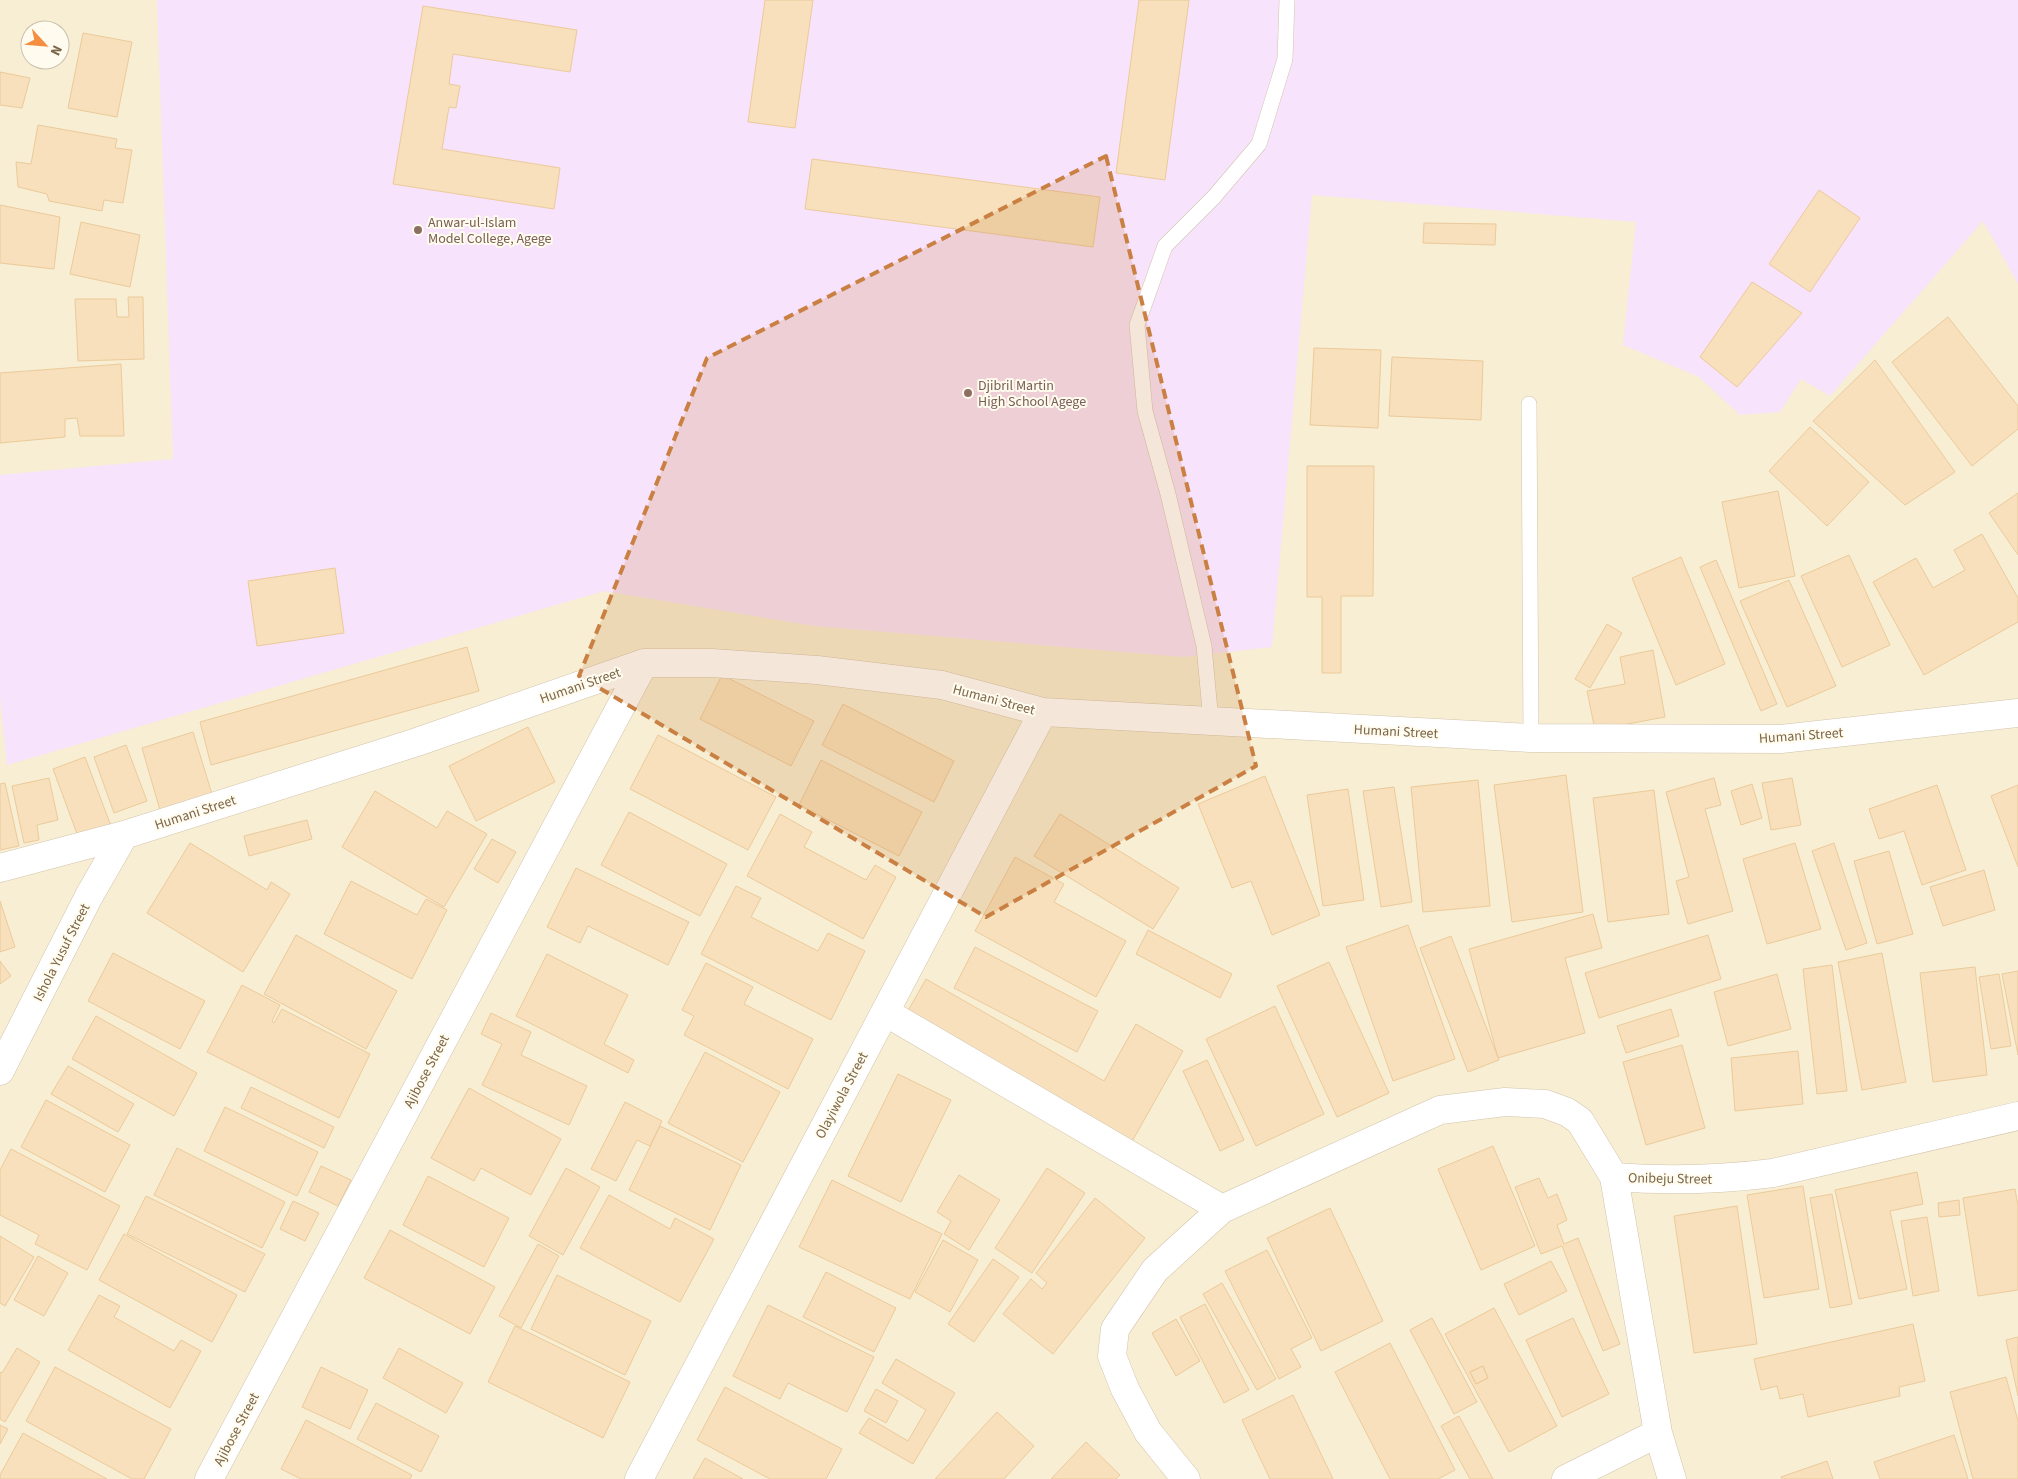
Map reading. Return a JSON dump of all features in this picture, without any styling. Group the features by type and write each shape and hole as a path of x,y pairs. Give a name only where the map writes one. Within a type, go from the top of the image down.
{"street":[{"name":"Humani Street","path":"0,868 124,835 417,742 644,663 712,664 817,670 923,682 942,685 1043,712 1531,738 1781,739 2018,713"},
{"name":"Ajibose Street","path":"209,1479 644,663"},
{"name":"Olayiwola Street","path":"640,1479 1043,712"},
{"name":"Ishola Yusuf Street","path":"0,1070 89,896 124,835"},
{"path":"885,1012 1222,1209"},
{"name":"Onibeju Street","path":"1186,1479 1148,1432 1125,1389 1112,1356 1115,1329 1155,1270 1222,1209 1440,1110 1505,1102 1545,1104 1567,1112 1580,1121 1614,1177 1675,1181 1732,1178 1773,1173 2018,1116"},
{"path":"1614,1177 1658,1434 1672,1479"},
{"path":"1566,1479 1658,1434"}],"lane":[{"path":"1211,722 1204,646 1168,494 1145,411 1137,325 1165,246 1214,197 1259,144 1285,59 1287,0"},
{"path":"1529,404 1531,738"}],"highlighted area":[{"path":"1106,156 1256,766 986,917 579,676 707,358"}],"shaded area":[{"path":"0,0 2018,0 2018,1479 0,1479"},
{"path":"157,0 2018,0 2018,284 1983,221 1830,396 1801,379 1780,412 1740,415 1699,377 1623,345 1636,222 1312,195 1272,647 1183,657 815,626 604,591 7,765 0,698 0,475 173,459"}],"building":[{"path":"765,0 813,0 795,128 748,122"},
{"path":"1139,0 1189,0 1165,180 1116,173"},
{"path":"423,6 577,30 570,72 453,54 449,84 460,86 456,108 449,107 442,149 560,168 554,209 393,184"},
{"path":"83,33 132,42 117,117 68,108"},
{"path":"0,72 30,78 22,108 0,105"},
{"path":"38,125 117,139 115,148 132,150 123,203 104,200 102,211 49,201 47,194 18,187 16,162 31,164"},
{"path":"812,159 1100,197 1093,247 805,209"},
{"path":"1819,190 1860,218 1810,292 1769,264"},
{"path":"0,205 60,217 54,269 0,263"},
{"path":"81,222 140,235 130,287 70,274"},
{"path":"1424,223 1496,224 1495,245 1423,243"},
{"path":"1752,282 1802,313 1737,387 1700,357"},
{"path":"128,297 143,297 144,359 78,361 75,299 116,299 117,317 129,317"},
{"path":"1948,317 2018,406 2018,429 1972,466 1892,362"},
{"path":"1314,348 1381,350 1378,428 1310,425"},
{"path":"1392,357 1483,361 1481,420 1389,416"},
{"path":"1875,360 1955,472 1905,505 1813,421"},
{"path":"121,364 124,436 80,436 77,418 65,419 65,437 0,443 0,373"},
{"path":"1810,427 1869,482 1827,526 1769,471"},
{"path":"1307,466 1374,466 1373,596 1341,596 1341,673 1322,673 1322,597 1307,597"},
{"path":"1778,491 1795,576 1739,588 1722,502"},
{"path":"2018,493 2018,555 1989,513"},
{"path":"1982,534 2018,598 2018,622 1924,675 1873,582 1916,558 1933,588 1965,570 1954,550"},
{"path":"1849,555 1890,645 1842,667 1801,576"},
{"path":"1681,557 1725,664 1676,685 1632,578"},
{"path":"1716,560 1777,704 1761,711 1700,567"},
{"path":"335,568 344,633 257,646 248,581"},
{"path":"1789,580 1836,686 1787,707 1740,601"},
{"path":"1607,624 1622,633 1590,688 1575,679"},
{"path":"467,647 479,691 211,765 200,722"},
{"path":"1653,650 1665,717 1595,730 1587,691 1625,684 1620,657"},
{"path":"722,675 814,721 791,766 700,719"},
{"path":"843,704 954,761 934,802 822,745"},
{"path":"528,727 555,782 476,821 449,766"},
{"path":"193,732 212,794 160,810 142,748"},
{"path":"658,735 776,797 748,850 630,789"},
{"path":"126,745 147,801 114,813 94,757"},
{"path":"85,757 111,826 79,839 53,769"},
{"path":"821,760 922,812 899,856 799,805"},
{"path":"1566,775 1583,912 1512,922 1494,785"},
{"path":"1265,776 1320,915 1272,935 1251,881 1232,888 1198,804"},
{"path":"49,778 58,820 37,825 39,840 24,843 12,786"},
{"path":"1714,778 1721,805 1705,809 1733,911 1688,924 1676,881 1689,877 1666,792"},
{"path":"1792,778 1801,825 1771,830 1762,783"},
{"path":"1478,780 1490,906 1423,912 1411,787"},
{"path":"5,783 19,846 0,850 0,784"},
{"path":"1752,784 1762,818 1741,825 1731,791"},
{"path":"1937,785 1966,870 1922,885 1904,831 1879,839 1869,809"},
{"path":"2018,785 2018,867 1991,796"},
{"path":"1394,787 1412,902 1381,907 1363,791"},
{"path":"1348,789 1364,900 1323,906 1307,795"},
{"path":"1654,790 1669,914 1608,922 1593,798"},
{"path":"375,791 437,828 447,811 487,834 444,907 342,847"},
{"path":"629,812 727,864 700,916 601,865"},
{"path":"780,814 812,832 804,847 866,880 875,865 896,877 863,939 747,876"},
{"path":"1060,814 1179,888 1153,929 1034,856"},
{"path":"307,820 312,839 249,856 244,836"},
{"path":"492,839 516,852 498,883 474,869"},
{"path":"190,843 267,890 271,882 290,894 243,972 147,913"},
{"path":"1795,843 1821,929 1767,944 1743,859"},
{"path":"1834,843 1867,943 1846,950 1812,851"},
{"path":"1889,851 1913,934 1877,944 1854,861"},
{"path":"1015,857 1064,884 1054,902 1126,941 1096,997 975,931"},
{"path":"576,868 689,922 668,965 588,926 580,943 547,927"},
{"path":"1984,870 1995,910 1943,926 1930,887"},
{"path":"351,881 417,915 426,899 447,910 412,979 324,934"},
{"path":"736,886 761,898 751,917 818,951 828,933 865,951 831,1020 701,954"},
{"path":"0,901 15,947 0,952"},
{"path":"1593,914 1602,948 1565,958 1585,1033 1498,1058 1469,949"},
{"path":"1408,925 1455,1059 1393,1081 1346,947"},
{"path":"1148,930 1232,974 1220,998 1136,954"},
{"path":"296,935 397,991 366,1049 264,994"},
{"path":"1708,935 1721,979 1599,1018 1585,973"},
{"path":"1451,936 1499,1060 1468,1072 1420,948"},
{"path":"975,947 1098,1011 1077,1052 954,988"},
{"path":"113,953 205,1001 180,1049 88,1001"},
{"path":"1882,953 1906,1082 1862,1090 1838,962"},
{"path":"547,954 628,995 604,1044 634,1060 628,1073 516,1016"},
{"path":"0,961 11,976 0,984"},
{"path":"1329,962 1389,1093 1337,1117 1277,986"},
{"path":"706,963 753,987 744,1004 813,1039 788,1089 684,1035 694,1016 682,1010"},
{"path":"1832,965 1847,1091 1817,1094 1803,969"},
{"path":"1975,967 1987,1075 1933,1082 1920,973"},
{"path":"2018,971 2018,1055 2002,974"},
{"path":"1777,974 1791,1029 1728,1046 1714,992"},
{"path":"1999,974 2011,1046 1991,1049 1979,977"},
{"path":"926,979 1104,1081 1136,1024 1183,1051 1130,1145 905,1016"},
{"path":"242,985 280,1005 272,1021 274,1023 282,1009 370,1054 339,1118 207,1052"},
{"path":"1275,1006 1324,1114 1256,1146 1206,1039"},
{"path":"1671,1009 1679,1036 1626,1053 1617,1026"},
{"path":"491,1013 531,1032 521,1055 587,1086 569,1125 482,1085 502,1044 481,1034"},
{"path":"96,1016 197,1073 174,1116 72,1059"},
{"path":"1682,1045 1705,1128 1646,1145 1623,1062"},
{"path":"1798,1051 1803,1104 1735,1111 1731,1058"},
{"path":"705,1052 780,1092 743,1162 668,1123"},
{"path":"1207,1060 1244,1140 1220,1151 1183,1071"},
{"path":"68,1066 134,1104 118,1132 51,1094"},
{"path":"898,1074 951,1100 901,1202 848,1176"},
{"path":"251,1087 334,1127 324,1148 241,1108"},
{"path":"469,1088 561,1139 531,1195 481,1168 474,1181 431,1158"},
{"path":"46,1100 130,1145 105,1192 21,1147"},
{"path":"625,1102 662,1121 650,1146 637,1140 616,1181 591,1169"},
{"path":"225,1107 318,1152 297,1196 204,1151"},
{"path":"660,1126 741,1165 710,1230 629,1190"},
{"path":"1493,1146 1535,1246 1481,1270 1438,1169"},
{"path":"177,1148 285,1202 262,1248 154,1195"},
{"path":"11,1149 120,1206 87,1270 35,1244 39,1235 0,1215 0,1170"},
{"path":"321,1166 351,1180 338,1206 309,1192"},
{"path":"566,1168 600,1187 563,1255 529,1236"},
{"path":"1047,1168 1085,1193 1032,1273 995,1248"},
{"path":"1917,1172 1923,1204 1890,1211 1907,1289 1859,1299 1835,1190"},
{"path":"959,1175 1000,1200 969,1250 944,1234 951,1221 937,1212"},
{"path":"428,1176 509,1218 484,1267 403,1225"},
{"path":"1539,1178 1548,1198 1557,1194 1567,1220 1557,1225 1564,1244 1578,1238 1620,1344 1603,1351 1562,1246 1541,1254 1515,1187"},
{"path":"832,1180 942,1234 910,1299 799,1247"},
{"path":"1803,1186 1819,1289 1764,1298 1747,1195"},
{"path":"2015,1189 2018,1206 2018,1290 1978,1296 1963,1198"},
{"path":"1832,1194 1852,1304 1830,1308 1810,1198"},
{"path":"609,1195 670,1229 675,1218 714,1239 680,1302 580,1248"},
{"path":"146,1196 265,1254 245,1292 127,1234"},
{"path":"1095,1198 1145,1238 1053,1354 1003,1314 1031,1279 1042,1289 1047,1283 1036,1273"},
{"path":"1959,1200 1960,1215 1939,1217 1938,1203"},
{"path":"293,1201 319,1213 305,1241 280,1229"},
{"path":"1737,1206 1757,1344 1694,1353 1674,1216"},
{"path":"1330,1208 1383,1321 1321,1351 1267,1238"},
{"path":"1927,1217 1939,1291 1913,1296 1901,1221"},
{"path":"390,1230 495,1287 470,1334 364,1278"},
{"path":"124,1234 237,1295 212,1342 99,1280"},
{"path":"0,1236 34,1257 5,1306 0,1303"},
{"path":"943,1240 978,1260 950,1312 915,1292"},
{"path":"538,1244 559,1256 521,1328 499,1316"},
{"path":"1267,1250 1312,1338 1291,1349 1301,1367 1279,1379 1225,1271"},
{"path":"38,1256 68,1273 44,1316 14,1300"},
{"path":"993,1259 1019,1277 974,1342 948,1324"},
{"path":"1551,1261 1567,1291 1519,1315 1504,1284"},
{"path":"826,1272 896,1308 874,1352 803,1317"},
{"path":"557,1275 651,1321 625,1375 531,1329"},
{"path":"1222,1283 1276,1379 1257,1390 1203,1294"},
{"path":"99,1295 120,1306 114,1317 174,1351 181,1340 201,1351 170,1408 68,1350"},
{"path":"1205,1304 1249,1390 1224,1403 1180,1317"},
{"path":"768,1305 874,1357 847,1412 788,1383 780,1399 733,1376"},
{"path":"1494,1308 1557,1426 1509,1452 1445,1334","holes":["1483,1366 1488,1378 1476,1384 1470,1372"]},
{"path":"1432,1318 1477,1402 1454,1414 1410,1330"},
{"path":"1573,1318 1609,1394 1562,1417 1526,1340"},
{"path":"1176,1319 1200,1361 1176,1376 1152,1333"},
{"path":"1913,1324 1925,1381 1899,1387 1900,1396 1808,1417 1803,1394 1780,1399 1777,1386 1761,1390 1754,1359"},
{"path":"515,1326 630,1382 603,1438 488,1382"},
{"path":"2018,1337 2018,1396 2006,1340"},
{"path":"1390,1343 1455,1470 1438,1479 1390,1479 1335,1372"},
{"path":"17,1348 40,1362 5,1422 0,1419 0,1372 2,1373"},
{"path":"399,1348 463,1383 446,1413 383,1378"},
{"path":"896,1359 955,1393 913,1464 859,1433 869,1418 908,1441 926,1410 882,1383"},
{"path":"1483,1366 1488,1378 1476,1384 1470,1372"},
{"path":"55,1367 171,1429 144,1479 132,1479 26,1421"},
{"path":"321,1367 368,1390 350,1429 302,1407"},
{"path":"2006,1377 2018,1421 2018,1479 1973,1479 1950,1392"},
{"path":"725,1387 842,1449 826,1479 770,1479 697,1440"},
{"path":"876,1389 898,1401 886,1423 864,1411"},
{"path":"1293,1395 1333,1479 1270,1479 1242,1420"},
{"path":"376,1403 439,1436 421,1472 357,1439"},
{"path":"997,1412 1034,1446 1004,1479 935,1479"},
{"path":"1459,1416 1493,1479 1470,1479 1441,1426"},
{"path":"306,1420 412,1475 410,1479 301,1479 281,1469"},
{"path":"0,1425 8,1429 0,1444"},
{"path":"23,1433 107,1479 0,1479 0,1475"},
{"path":"1954,1435 1968,1479 1880,1479 1874,1462"},
{"path":"1086,1442 1120,1475 1116,1479 1051,1479"},
{"path":"705,1458 743,1479 693,1479"},
{"path":"1827,1461 1833,1479 1782,1479 1781,1477"}],"place":[{"name":"Anwar-ul-Islam Model College, Agege","path":"418,230"},
{"name":"Djibril Martin High School Agege","path":"968,393"}]}
